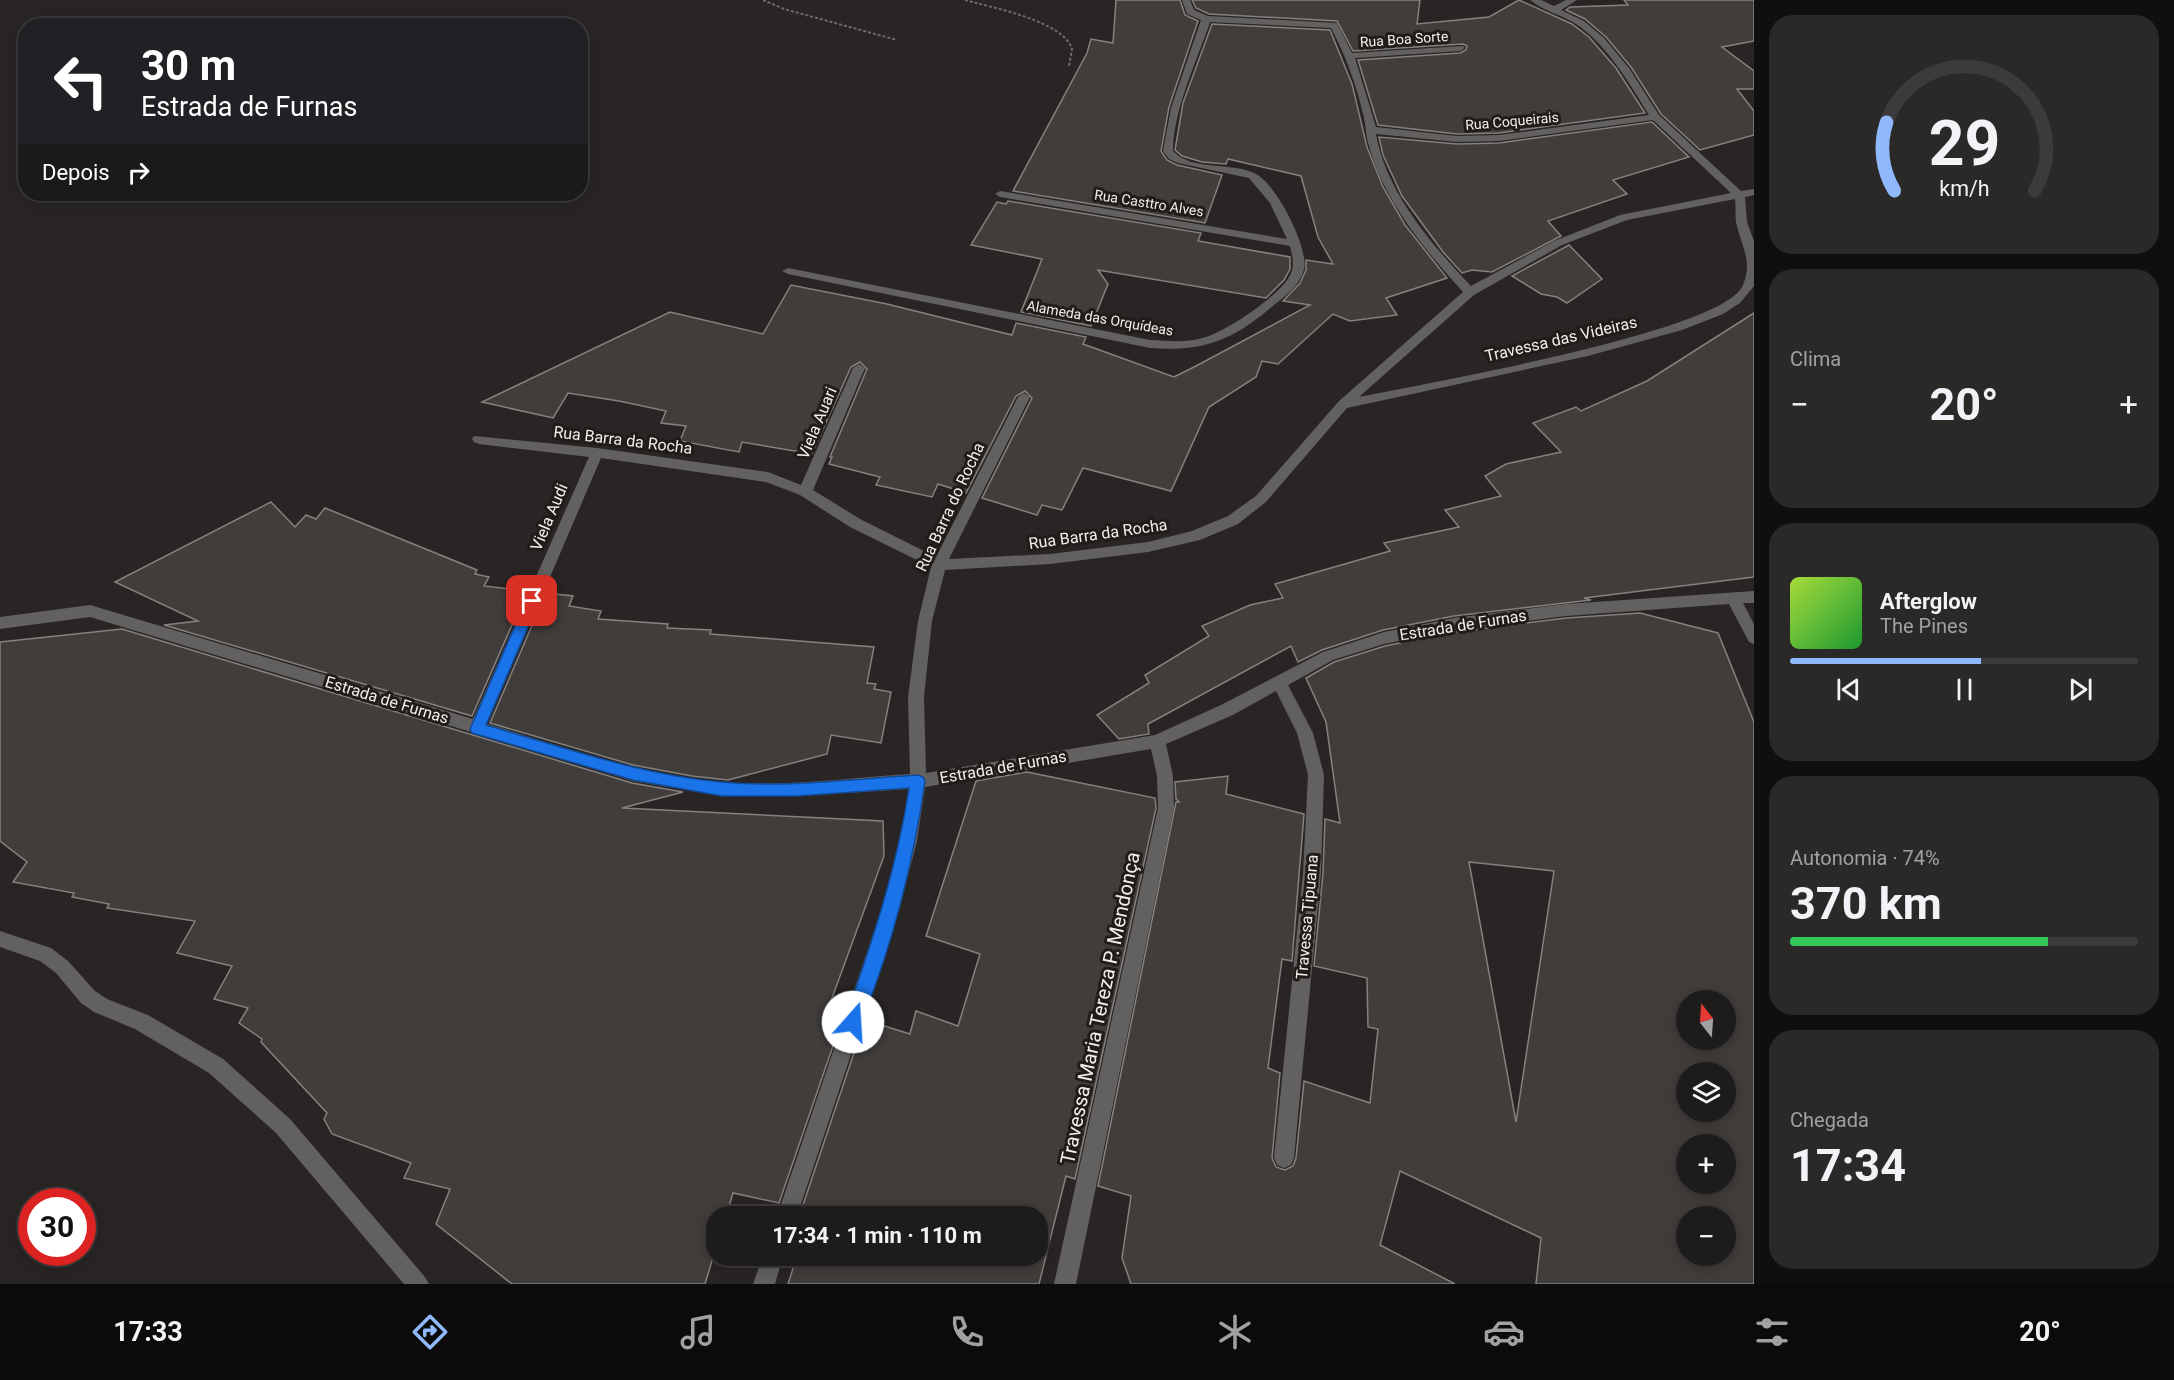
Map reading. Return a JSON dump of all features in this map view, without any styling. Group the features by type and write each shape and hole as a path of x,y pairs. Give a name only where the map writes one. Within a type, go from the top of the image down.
{"street":[{"path":"1186,0 1190,12 1206,20 1334,25 1350,56 1371,130 1373,145 1400,203 1444,266 1470,292"},
{"path":"1534,0 1581,23 1611,51 1632,78 1655,117 1704,160 1739,198 1754,209"},
{"path":"1556,9 1573,0"},
{"name":"Alameda das Orquídeas","path":"788,271 1176,348 1191,347 1221,338 1291,284 1298,274 1300,261 1294,243 1268,190 1254,177 1226,168 1179,161 1170,155 1167,148 1171,125 1206,20"},
{"name":"Rua Boa Sorte","path":"1350,56 1460,48"},
{"name":"Rua Coqueirais","path":"1371,130 1456,139 1499,138 1655,117"},
{"name":"Rua Barra da Rocha","path":"479,439 768,477 805,492 855,523 939,565 1050,559 1148,547 1204,532 1233,520 1261,499 1343,404 1470,292 1558,243 1624,217 1739,198 1754,192"},
{"name":"Rua Casttro Alves","path":"1000,194 1294,243"},
{"name":"Travessa das Videiras","path":"1343,404 1587,352 1653,335 1730,306 1750,295 1753,277 1754,258 1742,222 1739,198"},
{"name":"Viela Auari","path":"805,492 859,368"},
{"name":"Rua Barra do Rocha","path":"790,1206 889,914 909,841 918,781 916,697 925,621 939,565 1024,398"},
{"name":"Viela Audi","path":"477,729 597,453"},
{"name":"Estrada de Furnas","path":"0,624 90,611 633,774 722,789 797,789 918,781 1157,741 1227,710 1328,656 1384,638 1454,624 1566,610 1754,597"},
{"path":"1733,598 1754,638"},
{"name":"Travessa Tipuana","path":"1279,682 1305,733 1317,775 1312,873 1284,1158"},
{"name":"Travessa Maria Tereza P. Mendonça","path":"1065,1284 1166,808 1166,776 1157,741"},
{"path":"0,939 45,954 62,967 88,998 101,1006 141,1022 216,1066 283,1126 418,1284"},
{"path":"764,1284 770,1266"}],"path":[{"path":"763,0 784,9 897,40"},
{"path":"965,0 1037,22 1060,33 1070,42 1073,51 1070,66"}],"building":[{"path":"1116,0 1180,0 1185,15 1198,21 1169,107 1161,151 1167,160 1177,165 1222,175 1205,223 1013,191 1087,53 1091,39 1113,43"},
{"path":"1192,0 1420,0 1417,24 1489,17 1519,0 1572,24 1589,37 1616,68 1645,113 1499,133 1457,134 1378,125 1358,60 1460,53 1466,50 1467,46 1463,44 1353,51 1337,21 1209,14 1196,8"},
{"path":"1624,0 1754,0 1754,41 1722,47 1754,71 1754,89 1737,89 1754,111 1754,135 1700,150 1661,114 1631,67 1606,37 1585,19 1566,10 1570,7 1628,5"},
{"path":"1212,24 1330,30 1352,84 1367,147 1383,187 1405,225 1447,278 1386,298 1397,315 1350,321 1333,314 1278,364 1262,361 1256,377 1209,407 1171,491 1083,468 1062,510 1042,505 1037,515 982,498 1032,398 1025,391 1016,396 966,493 938,484 932,497 876,485 880,477 829,464 867,369 860,362 851,367 812,454 742,442 739,452 680,441 686,426 661,423 666,411 619,401 568,393 553,418 482,402 670,312 763,334 791,285 887,304 1012,335 1016,323 1086,337 1083,344 1174,377 1196,366 1310,305 1283,301 1300,283 1306,270 1306,260 1333,264 1318,237 1301,176 1228,159 1226,164 1202,162 1182,156 1175,150 1183,103"},
{"path":"1652,122 1689,157 1613,180 1627,194 1548,221 1561,236 1492,272 1472,270 1462,273 1443,252 1402,196 1383,155 1379,137 1457,144 1499,143"},
{"path":"1008,201 1201,233 1198,241 1290,257 1290,269 1284,280 1266,298 1098,270 1108,284 1091,326 1021,312 1042,259 971,245 997,202 1006,204"},
{"path":"1569,245 1602,279 1567,303 1557,297 1541,294 1512,276"},
{"path":"1754,313 1754,577 1454,616 1383,630 1322,650 1298,662 1291,646 1148,724 1149,734 1119,739 1097,715 1149,683 1145,675 1209,636 1202,626 1250,605 1283,598 1275,584 1390,551 1384,543 1459,527 1445,510 1501,496 1485,476 1506,464 1561,452 1533,423 1576,407 1581,411 1647,381"},
{"path":"271,502 295,527 306,515 316,519 325,508 477,570 475,574 489,577 484,586 527,591 472,716 164,625 198,621 115,582"},
{"path":"546,593 573,596 569,606 601,611 598,619 668,624 667,628 711,630 710,634 874,647 867,683 876,684 874,689 891,692 881,743 831,735 827,754 728,780 633,765 490,723"},
{"path":"1640,613 1718,633 1754,722 1754,1284 1536,1284 1541,1238 1400,1171 1380,1245 1455,1284 1131,1284 1122,1258 1131,1196 1098,1186 1176,802 1179,802 1176,799 1175,782 1228,776 1226,794 1304,814 1292,961 1282,959 1268,1068 1280,1073 1272,1158 1276,1167 1285,1170 1293,1166 1296,1158 1304,1081 1370,1103 1378,1029 1368,1027 1367,978 1314,966 1323,873 1325,819 1340,823 1326,722 1306,678 1334,662 1385,646 1454,632 1566,618","holes":["1469,862 1554,871 1516,1122"]},
{"path":"122,629 632,783 683,792 622,808 883,821 884,856 828,1009 844,1014 779,1203 733,1193 729,1206 706,1206 706,1266 710,1266 705,1284 512,1284 436,1224 450,1189 404,1178 411,1163 332,1134 324,1119 327,1113 261,1042 262,1039 239,1023 248,1008 214,999 232,966 177,953 195,921 107,908 109,904 72,897 74,893 13,882 27,862 0,841 0,642"},
{"path":"1027,772 1155,798 1156,808 1075,1179 1066,1176 1048,1248 1048,1206 803,1206 865,1020 910,1034 916,1011 958,1026 980,954 926,936 976,781"},
{"path":"794,1266 1044,1266 1039,1284 788,1284"}],"route":[{"path":"532,601 477,729 633,774 722,789 797,789 918,781 909,841 889,914 853,1022"}]}
